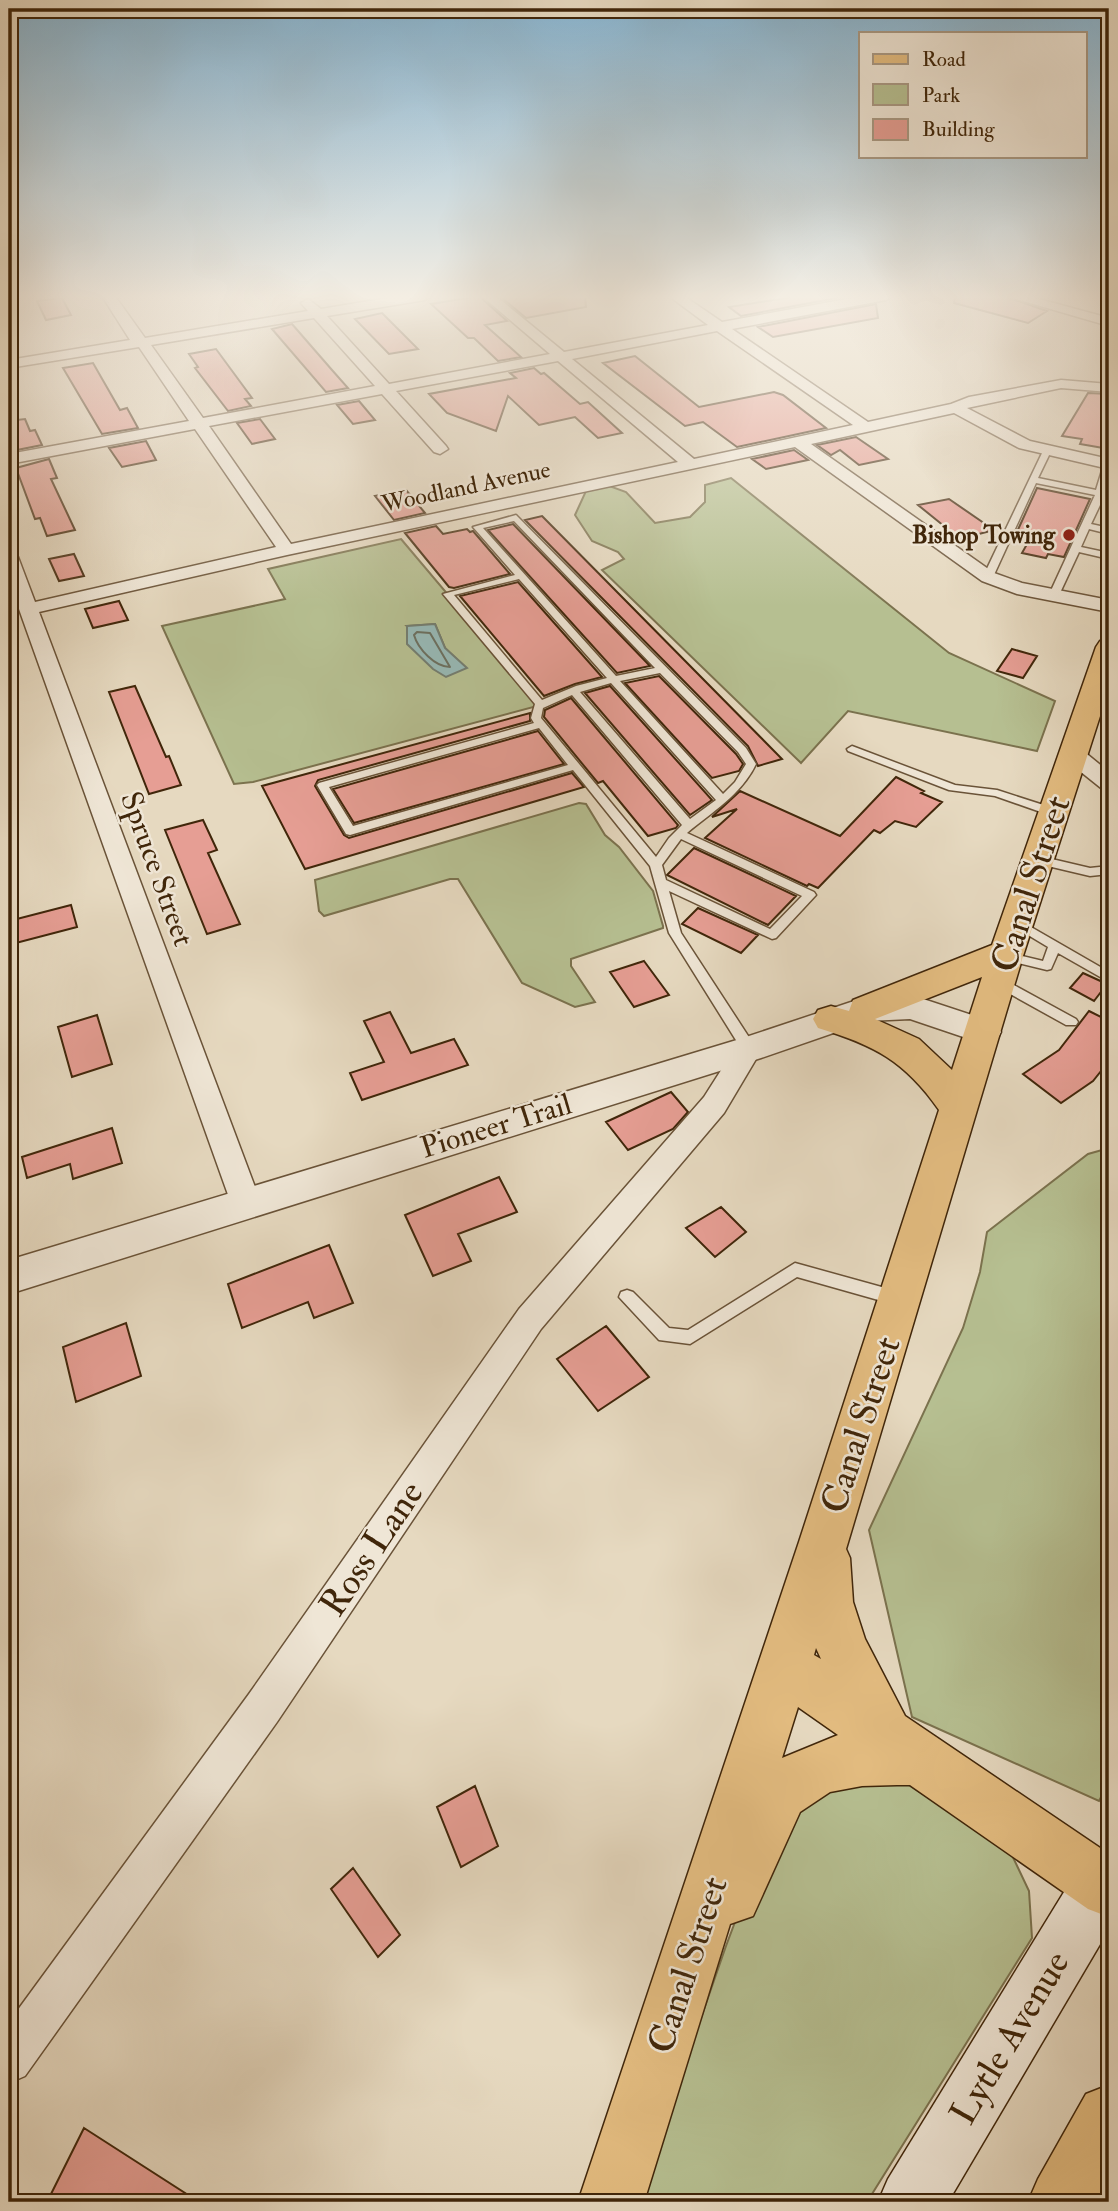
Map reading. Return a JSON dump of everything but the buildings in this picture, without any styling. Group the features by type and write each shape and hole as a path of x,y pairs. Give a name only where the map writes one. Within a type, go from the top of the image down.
{"main road":[{"name":"Canal Street","path":"611,2202 824,1542 1007,953 1109,647"},
{"path":"848,1014 1007,953"},
{"path":"848,1014 912,1052 940,1080 960,1110"},
{"path":"824,1542 827,1602 843,1650 902,1746"},
{"path":"783,1665 1107,1882"},
{"path":"691,1958 718,1926 780,1792 818,1767 902,1746"},
{"name":"Lytle Avenue","path":"911,2202 1107,1882"},
{"path":"1061,2202 1109,2117"}],"street":[{"path":"183,399 287,550"},
{"path":"9,459 329,399"},
{"path":"396,399 440,449"},
{"path":"613,399 690,464"},
{"path":"825,399 864,426"},
{"name":"Woodland Avenue","path":"28,609 287,550 956,408 979,399"},
{"path":"956,408 1025,444 1109,464"},
{"path":"797,441 988,576 1017,588 1109,606"},
{"name":"Spruce Street","path":"9,557 246,1203"},
{"path":"1074,755 1109,783"},
{"name":"Pioneer Trail","path":"9,1277 749,1049 848,1014 911,1007 984,1032"},
{"name":"Ross Lane","path":"9,2060 263,1708 530,1319 714,1105 749,1049"}],"lane":[{"path":"988,576 1047,451"},
{"path":"1054,595 1087,526 1109,464"},
{"path":"1035,480 1098,498 1109,504"},
{"path":"656,865 684,830 721,799 748,774 751,764 742,750 516,518 477,527 721,799"},
{"path":"1087,526 1109,531"},
{"path":"1076,549 1109,556"},
{"path":"521,576 447,594 541,705"},
{"path":"662,670 615,680 548,700 541,705 536,718 656,865 675,933 749,1049"},
{"path":"575,692 684,830 810,895 772,935 660,882"},
{"path":"542,724 323,785 350,831 575,766"},
{"path":"852,749 953,788 997,793 1055,813"},
{"path":"1039,860 1090,872 1109,870"},
{"path":"1007,953 1047,966 1055,946"},
{"path":"1007,953 1055,946 1109,978"},
{"path":"1007,953 1071,1022"},
{"path":"627,1297 665,1335 690,1337 795,1270 900,1299"}],"green space":[{"path":"731,478 949,653 1055,701 1037,751 848,711 801,763 602,570 624,559 618,552 592,541 575,515 586,491 604,484 626,492 655,523 690,517 705,502 705,485"},
{"path":"401,539 541,705 253,782 234,784 162,626 285,599 268,569","holes":["435,624 445,648 466,668 407,626"]},
{"path":"579,803 586,804 605,835 619,847 653,891 663,926 571,959 571,966 595,1002 575,1007 522,983 458,879 450,879 324,916 319,911 315,880"},
{"path":"1109,1148 1109,1782 1099,1801 912,1717 869,1530 963,1328 980,1272 987,1232 1088,1154"},
{"path":"898,1778 1010,1851 1029,1891 1032,1938 867,2202 637,2202 726,1946 770,1829 793,1792"}],"water":[{"path":"435,624 445,648 467,668 446,677 433,669 407,644 407,626"}],"place":[{"name":"Bishop Towing","path":"1069,535"}]}
